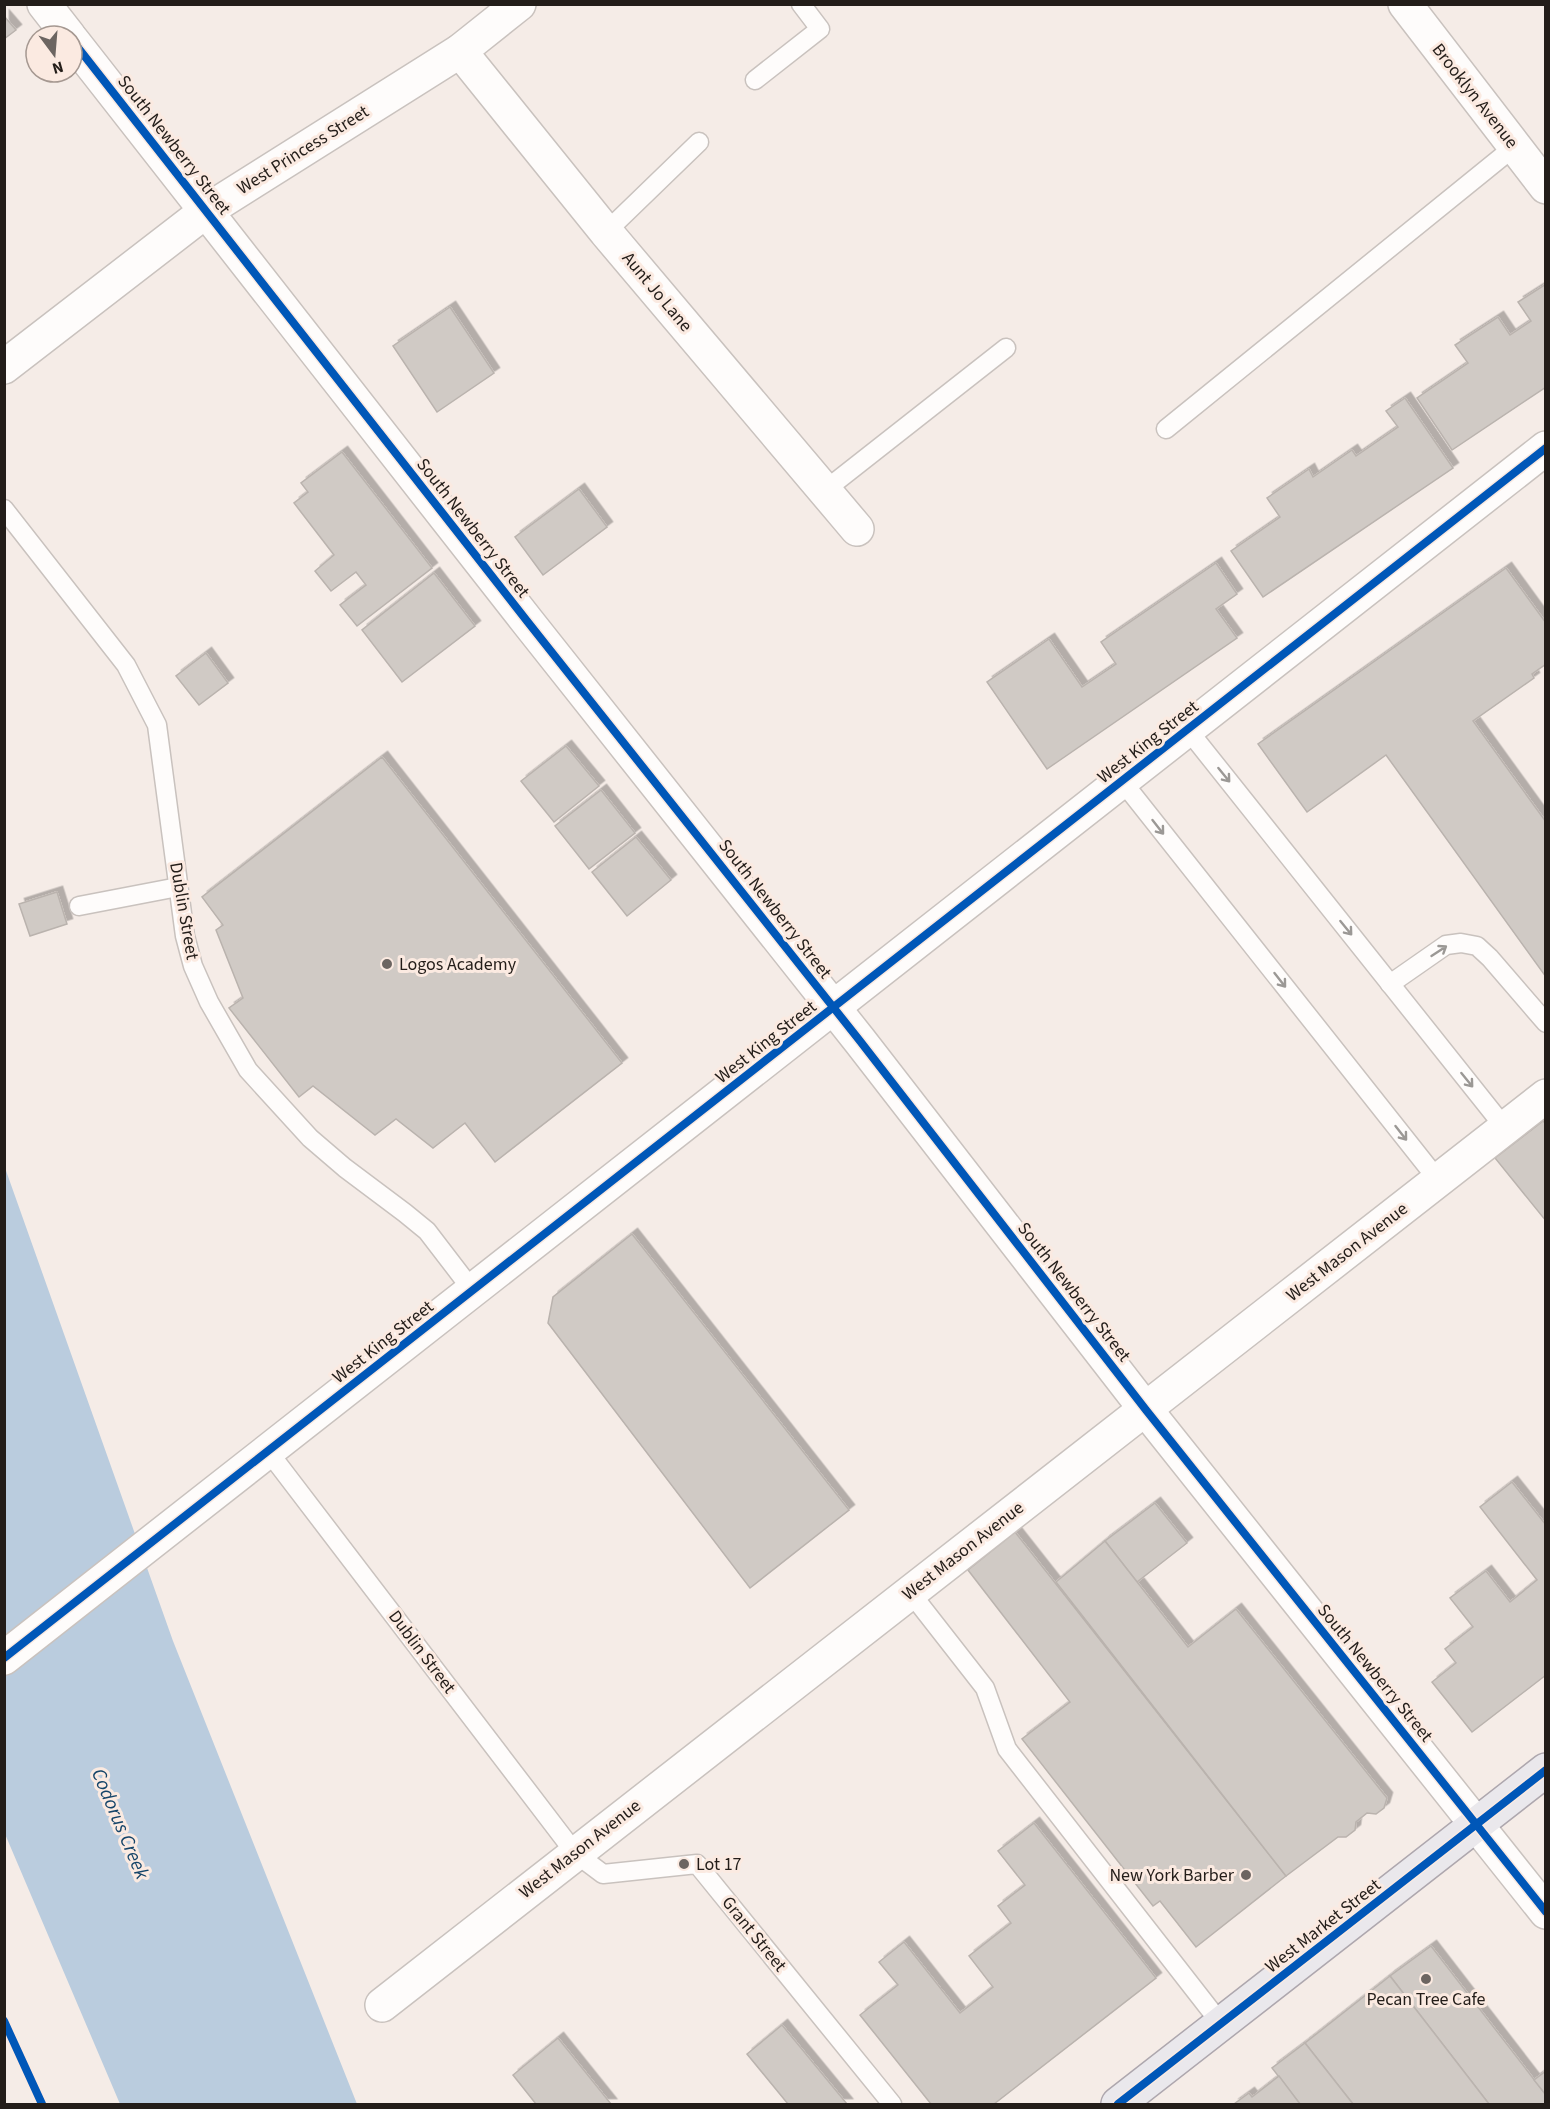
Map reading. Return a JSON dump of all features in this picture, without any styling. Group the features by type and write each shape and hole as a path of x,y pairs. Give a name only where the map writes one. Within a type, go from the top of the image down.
{"main road":[{"name":"West Market Street","path":"1118,2104 1222,2025 1545,1770"}],"street":[{"path":"44,4 60,24"},
{"name":"West Princess Street","path":"4,367 206,210 460,51 519,4"},
{"name":"Brooklyn Avenue","path":"1405,4 1545,187"},
{"name":"Aunt Jo Lane","path":"460,51 606,232 857,530"},
{"name":"South Newberry Street","path":"84,55 834,1008 1146,1410 1545,1912"},
{"name":"West King Street","path":"4,1658 1545,448"},
{"name":"West Mason Avenue","path":"382,2005 1545,1096"}],"lane":[{"path":"755,80 820,29 801,4"},
{"path":"606,232 699,142"},
{"path":"1166,429 1514,147"},
{"path":"824,491 1006,348"},
{"name":"Dublin Street","path":"4,509 126,665 157,725 185,936 209,1002 248,1070 310,1138 427,1231 472,1291"},
{"path":"1188,729 1505,1128"},
{"path":"1122,781 1438,1180"},
{"path":"79,906 178,887"},
{"path":"1390,984 1446,945 1461,943 1477,946 1490,958 1545,1023"},
{"name":"Dublin Street","path":"268,1451 575,1853"},
{"path":"910,1592 985,1688 1007,1749 1222,2025"},
{"name":"Grant Street","path":"575,1853 603,1874 697,1864 892,2104"}],"water":[{"name":"Codorus Creek","path":"4,1165 173,1641 357,2104 120,2104 5,1834"}],"building":[{"path":"4,16 16,30 4,39"},
{"path":"1546,284 1546,387 1452,450 1417,398 1468,363 1455,345 1498,317 1510,335 1531,321 1518,302"},
{"path":"450,307 494,373 437,412 393,346"},
{"path":"1405,398 1453,468 1263,597 1231,551 1280,517 1267,498 1309,469 1313,477 1352,450 1356,456 1398,427 1386,411"},
{"path":"342,452 432,568 357,626 340,605 366,585 356,572 331,591 315,571 334,555 294,503 308,492 301,483"},
{"path":"579,489 607,527 543,575 515,537"},
{"path":"1216,563 1237,594 1216,609 1237,638 1047,769 987,682 1049,639 1082,687 1116,664 1101,642"},
{"path":"1506,568 1546,623 1546,664 1532,674 1534,678 1473,721 1546,822 1546,977 1386,755 1307,812 1258,744"},
{"path":"434,573 475,626 402,682 362,630"},
{"path":"206,653 228,683 199,705 176,676"},
{"path":"566,746 599,786 554,822 521,781"},
{"name":"Logos Academy","path":"382,757 622,1063 495,1162 465,1123 433,1148 396,1119 375,1135 313,1086 299,1097 229,1008 243,998 216,930 223,925 202,897"},
{"path":"601,790 635,833 589,869 555,826"},
{"path":"636,837 671,880 627,916 592,872"},
{"path":"57,892 67,924 30,936 19,904"},
{"path":"1543,1121 1546,1124 1546,1221 1495,1158"},
{"path":"632,1234 849,1510 750,1588 548,1323 553,1297"},
{"path":"1512,1482 1546,1525 1546,1675 1472,1732 1432,1682 1456,1663 1445,1649 1473,1627 1450,1598 1486,1571 1510,1602 1537,1580 1480,1507"},
{"path":"1155,1503 1187,1543 1137,1582 1105,1541"},
{"path":"1015,1532 1286,1876 1196,1947 1160,1901 1153,1906 1022,1739 1070,1702 968,1570"},
{"path":"1105,1541 1188,1647 1236,1609 1387,1798 1384,1808 1376,1814 1367,1813 1356,1822 1355,1830 1346,1837 1338,1837 1286,1876 1056,1582"},
{"path":"1034,1823 1156,1978 994,2104 931,2104 860,2015 898,1985 879,1962 904,1942 960,2013 993,1987 969,1956 1011,1923 998,1906 1025,1885 998,1851"},
{"path":"1431,1946 1546,2095 1546,2104 1489,2104 1390,1976"},
{"path":"1390,1976 1489,2104 1353,2104 1305,2043"},
{"path":"782,2025 847,2104 788,2104 747,2054"},
{"path":"558,2038 611,2104 536,2104 513,2075"},
{"path":"1305,2043 1353,2104 1300,2104 1272,2068"},
{"path":"1546,2071 1546,2095 1534,2080"},
{"path":"1279,2076 1300,2104 1234,2104 1249,2093 1252,2097"}],"cycle path":[{"path":"84,55 527,621 860,1041 1146,1410 1546,1912"},
{"path":"4,1658 1546,448"},
{"path":"1118,2104 1546,1770"},
{"path":"4,2021 42,2104"}],"place":[{"name":"Logos Academy","path":"387,964"},
{"name":"Lot 17","path":"684,1864"},
{"name":"New York Barber","path":"1246,1875"},
{"name":"Pecan Tree Cafe","path":"1426,1979"}]}
